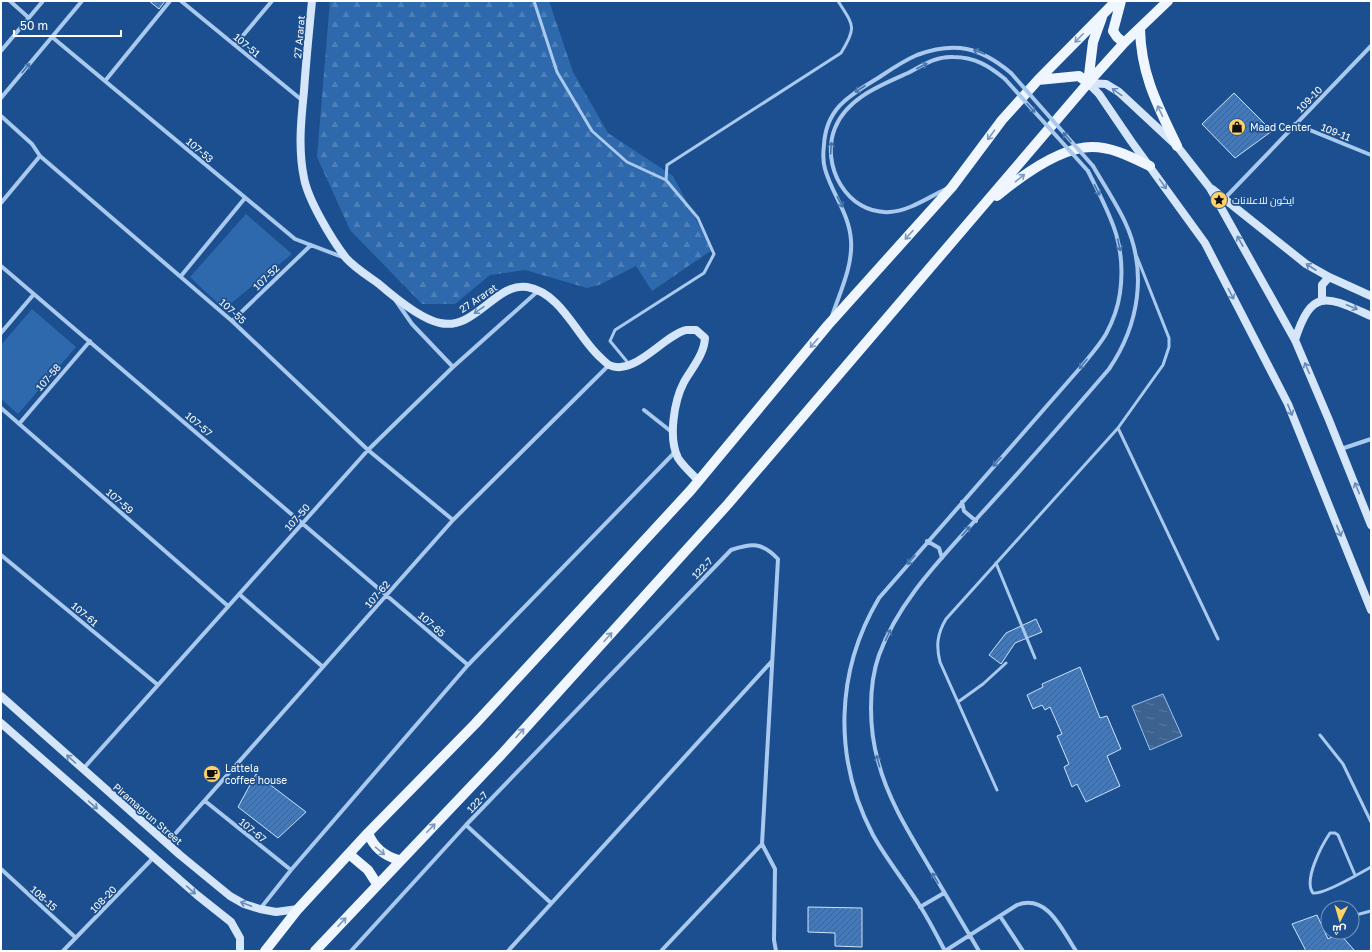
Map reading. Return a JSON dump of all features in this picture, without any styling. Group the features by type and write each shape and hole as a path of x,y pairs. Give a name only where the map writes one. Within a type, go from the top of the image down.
{"main road":[{"name":"27 Ararat","path":"312,1 300,141 304,180 320,216 347,259 392,295 430,320 447,324 466,320 514,288 527,287 539,291 567,314 590,349 609,365"},
{"path":"265,951 298,909 368,834 475,724 699,481 828,325 952,186 1002,120 1038,80 1116,1"},
{"path":"1121,1 1113,31 1124,43"},
{"path":"315,951 501,754 728,504 1088,83 1124,43 1168,1"},
{"path":"1088,83 1093,42 1102,14"},
{"path":"1140,29 1142,61 1146,76 1151,91 1177,146"},
{"path":"1038,80 1079,76 1088,83 1099,94 1205,243 1288,404 1371,610"},
{"path":"1088,83 1106,84 1119,92 1177,146 1210,188 1295,340 1371,524"},
{"path":"978,211 1026,173 1060,156 1083,148 1102,148 1120,152 1150,166"},
{"path":"1210,188 1225,198 1306,264 1329,277 1371,296"},
{"path":"1322,300 1322,285 1329,277"},
{"path":"1295,340 1303,316 1307,310 1322,300 1339,302 1371,316"},
{"path":"609,365 621,367 636,362 671,338 686,330 696,330 705,338 705,347 681,390 673,423 673,433 678,458 699,481"},
{"name":"Piramagrun Street","path":"1,696 167,844 230,896 244,904 260,909 276,912 298,909"},
{"path":"1,723 154,857 231,922 240,938 240,951"},
{"path":"368,834 374,846 386,856 400,860"},
{"path":"349,854 368,870 378,884"}],"street":[{"path":"10,1 29,18"},
{"path":"1,52 43,1"},
{"path":"1,98 82,1"},
{"path":"105,81 170,1"},
{"name":"107-51","path":"181,1 303,102"},
{"path":"235,45 272,1"},
{"name":"107-53","path":"52,36 295,239 347,259"},
{"name":"109-10","path":"1225,198 1371,46"},
{"path":"828,325 847,272 851,251 851,240 847,219 825,169 824,161 826,131 836,110 849,97 909,58 939,48 976,50 994,59 1011,73 1093,166 1124,219 1133,246 1138,277 1137,299 1132,323 1122,349 1104,374 942,558 908,599 891,629 879,656 873,687 872,718 877,761 902,821 979,951"},
{"path":"952,186 898,211 880,212 860,205 848,195 835,173 831,155 835,129 849,108 868,93 925,63 944,57 963,57 982,62 1005,79 1088,171 1113,224 1121,250 1121,283 1112,321 1100,342 1080,368 887,588 869,614 851,664 845,691 843,719 846,760 860,807 884,853 920,907 945,951 1023,902 1036,902 1049,912 1076,951"},
{"name":"107-55","path":"1,116 32,144 40,156 232,321 368,450 453,520"},
{"name":"109-11","path":"1296,124 1371,155"},
{"path":"1,203 40,156"},
{"path":"181,276 245,198"},
{"name":"107-52","path":"232,321 311,245"},
{"name":"107-57","path":"1,266 386,595"},
{"name":"107-50","path":"82,769 368,450 453,367 539,291"},
{"path":"1,333 34,294"},
{"path":"392,295 412,324 453,367"},
{"name":"107-58","path":"19,424 90,341"},
{"name":"107-62","path":"167,844 453,520 609,365"},
{"name":"107-59","path":"1,408 228,606"},
{"path":"644,410 673,433"},
{"path":"1341,449 1371,439"},
{"path":"260,909 290,870 468,665 676,450"},
{"path":"962,502 964,511 976,521"},
{"path":"927,541 939,548 942,558"},
{"name":"122-7","path":"351,951 466,825 730,550 754,544 764,547 778,559 762,844"},
{"name":"107-61","path":"1,555 158,684"},
{"path":"239,594 323,667"},
{"name":"107-65","path":"386,595 468,665"},
{"path":"508,951 772,661"},
{"name":"107-67","path":"205,801 290,870"},
{"path":"466,825 551,903"},
{"path":"661,951 762,844 775,869 774,940 776,951"},
{"name":"108-20","path":"63,951 154,857"},
{"name":"108-15","path":"1,869 76,938"},
{"path":"920,907 944,893"},
{"path":"1000,916 1023,951"}],"lane":[{"path":"534,1 557,72 592,131 627,162 666,180 698,218 714,254 704,273 615,330 610,341 629,364"},
{"path":"666,180 667,165 841,53 852,35 851,21 838,1"},
{"path":"997,790 940,662 937,650 938,639 946,619 1118,428 1163,365 1169,347 1166,329 1133,246"},
{"path":"1118,428 1218,639"},
{"path":"996,563 1035,658"},
{"path":"958,702 983,684 1006,663"},
{"path":"1320,735 1343,764 1371,822"},
{"path":"1355,875 1338,835 1330,833 1315,864 1311,889 1313,892 1321,892 1355,875 1371,867"},
{"path":"1360,913 1371,910"}],"green space":[{"path":"330,1 549,1 573,72 608,133 673,176 712,250 652,291 636,266 599,285 587,288 525,270 490,275 455,304 422,304 350,230 317,157"},
{"path":"246,214 292,254 224,309 190,277"},
{"path":"32,309 76,347 18,414 1,399 1,345"}],"water":[{"path":"1163,694 1182,736 1150,750 1132,706"}],"building":[{"path":"149,1 165,1 159,9"},
{"name":"Maad Center","path":"1234,93 1272,131 1235,158 1202,124"},
{"path":"1036,619 1042,632 1015,643 1001,664 989,655 1006,633"},
{"path":"1080,667 1100,718 1107,716 1121,749 1107,756 1120,786 1086,802 1077,784 1072,787 1064,767 1069,764 1057,736 1062,734 1050,707 1045,710 1042,705 1033,709 1027,695 1043,687 1042,684"},
{"path":"256,774 306,812 278,838 238,807"},
{"path":"808,907 862,908 862,947 835,946 835,933 808,932"},
{"path":"1317,915 1320,922 1320,940 1345,940 1355,951 1306,951 1292,924"}],"place":[{"name":"Maad Center","path":"1237,127"},
{"name":"ايكون للاعلانات","path":"1219,200"},
{"name":"Lattela coffee house","path":"212,774"}]}
